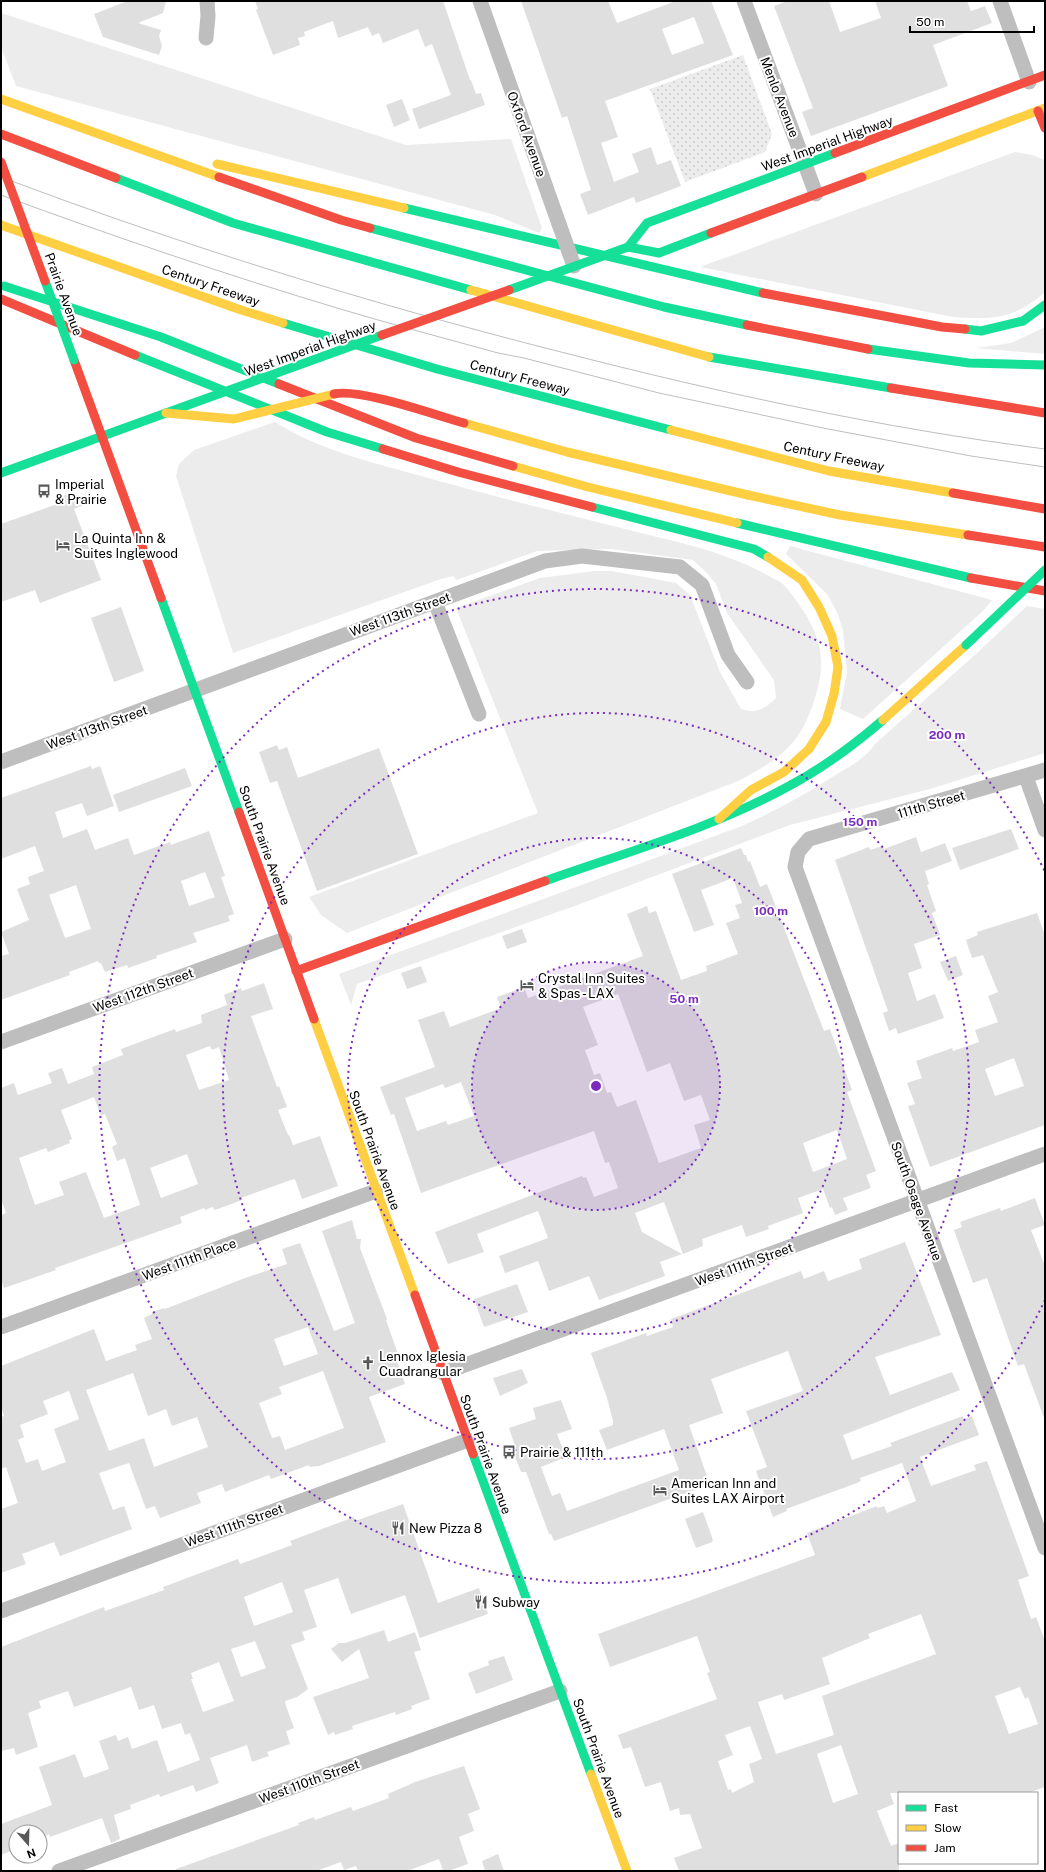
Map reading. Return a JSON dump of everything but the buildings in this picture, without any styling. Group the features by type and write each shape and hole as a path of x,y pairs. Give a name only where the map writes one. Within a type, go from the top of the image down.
{"main road":[{"name":"West Imperial Highway","path":"1,473 628,247 647,223 1030,86 1045,75"},
{"path":"1,100 341,220 664,307 851,347 969,364 1045,365"},
{"path":"628,247 659,253 1040,108 1045,128"},
{"path":"1,134 233,223 716,359 1045,412"},
{"path":"110,139 762,293 942,327 981,331 1023,321 1045,305"},
{"name":"Prairie Avenue","path":"1,162 102,436"},
{"name":"Century Freeway","path":"1,225 240,310 437,369 829,471 1045,509"},
{"path":"1,285 160,337 416,438 642,500 949,574 1045,591"},
{"path":"1,299 162,366 327,432 458,472 754,549 779,563 802,580 819,607 832,636 838,667 834,694 826,722 809,749 784,772 751,790 719,819"},
{"path":"166,413 234,419 343,392 372,397 567,452 748,495 840,515 1045,548"},
{"name":"South Prairie Avenue","path":"102,436 376,1191 627,1871"},
{"path":"296,971 719,819 777,794 813,773 866,735 966,645 1045,570"}],"street":[{"path":"206,38 208,16 207,1"},
{"name":"Oxford Avenue","path":"480,1 574,266"},
{"name":"Menlo Avenue","path":"744,1 816,194"},
{"path":"1000,1 1030,86"},
{"name":"West 113th Street","path":"1,762 545,561 582,556 680,567 702,585 728,655 747,682"},
{"path":"435,602 479,714"},
{"name":"111th Street","path":"798,852 808,839 1026,777 1045,770"},
{"path":"1026,777 1045,830"},
{"name":"South Osage Avenue","path":"798,852 795,868 1045,1548"},
{"name":"West 112th Street","path":"1,1042 285,939"},
{"name":"West 111th Street","path":"443,1373 1045,1154"},
{"name":"West 111th Place","path":"1,1327 376,1191"},
{"name":"West 111th Street","path":"1,1611 468,1440"},
{"name":"West 110th Street","path":"59,1871 560,1691"}],"shaded area":[{"path":"1,13 406,145 511,139 542,228 539,233 495,215 16,86 1,47"},
{"path":"743,55 772,134 765,152 685,182 650,89"},
{"path":"1015,152 1032,155 1045,160 1045,292 1034,301 1013,313 991,318 953,317 700,267"},
{"path":"1045,327 1045,354 976,348 1011,343"},
{"path":"275,422 292,432 327,448 383,466 723,555 778,581 788,590 809,620 818,641 820,652 821,663 818,687 813,706 799,734 781,755 738,781 347,933 321,915 309,897 538,813 456,608 540,578 595,571 612,571 676,583 690,595 720,672 741,709 756,711 764,708 772,702 776,698 774,680 727,613 716,584 693,560 611,549 537,551 457,580 453,576 441,579 233,653 176,476 179,464 194,450"},
{"path":"790,546 992,600 984,610 863,719 840,709 847,672 843,630 837,612 827,594 786,554"},
{"path":"1027,606 1045,609 1045,753 930,789 790,825 591,900 357,984 351,1005 339,974 742,826 778,809 812,790 861,759 875,744 976,654"}],"tram line":[{"path":"1,177 139,227 209,250 349,294 490,334 681,382 802,408 923,431 1045,449"},
{"path":"1,195 126,240 252,282 357,314 498,353 524,358 659,393 823,428 971,456 1045,467"}],"traffic: fast":[{"path":"711,233 659,253 628,247 647,223 835,153"},
{"path":"116,178 233,223 471,290"},
{"path":"404,208 763,293"},
{"path":"370,228 664,307 747,325"},
{"path":"509,290 628,247"},
{"path":"45,281 74,360"},
{"path":"4,286 161,337 279,384"},
{"path":"965,329 981,331 1023,321 1045,305"},
{"path":"283,323 437,369 671,430"},
{"path":"166,413 382,335"},
{"path":"868,349 969,363 1045,365"},
{"path":"135,355 327,432 383,449"},
{"path":"709,357 891,388"},
{"path":"1,473 166,413"},
{"path":"592,507 754,549 768,557"},
{"path":"737,523 971,578"},
{"path":"966,645 1045,570"},
{"path":"161,598 239,812"},
{"path":"545,881 700,827 760,801 802,779 826,764 883,720"},
{"path":"473,1454 591,1774"}],"traffic: slow":[{"path":"1,99 219,177"},
{"path":"862,177 1045,108"},
{"path":"217,164 404,208"},
{"path":"1,225 241,310 283,323"},
{"path":"471,290 709,357"},
{"path":"166,413 234,419 334,394"},
{"path":"464,423 567,452 748,495"},
{"path":"671,430 829,471 953,493"},
{"path":"513,466 588,487 737,523"},
{"path":"748,495 840,515 968,535"},
{"path":"719,819 751,790 784,772 809,749 826,722 834,694 838,667 832,636 819,607 802,580 768,557"},
{"path":"883,720 966,645"},
{"path":"314,1019 415,1295"},
{"path":"591,1774 627,1871"}],"traffic: jam":[{"path":"835,153 1045,75"},
{"path":"1038,111 1045,128"},
{"path":"1,134 116,178"},
{"path":"1,162 45,281"},
{"path":"219,177 341,220 370,228"},
{"path":"711,233 862,177"},
{"path":"382,335 509,290"},
{"path":"763,293 942,327 965,329"},
{"path":"1,299 135,355"},
{"path":"747,325 868,349"},
{"path":"74,360 161,598"},
{"path":"279,384 416,438 513,466"},
{"path":"891,388 1045,413"},
{"path":"334,394 346,393 379,398 464,423"},
{"path":"383,449 458,472 592,507"},
{"path":"953,493 1045,509"},
{"path":"968,535 1045,547"},
{"path":"971,578 1045,591"},
{"path":"239,812 314,1019"},
{"path":"296,971 545,881"},
{"path":"415,1295 473,1454"}],"place":[{"name":"Imperial & Prairie","path":"44,491"},
{"name":"La Quinta Inn & Suites Inglewood","path":"63,545"},
{"name":"Crystal Inn Suites & Spas - LAX","path":"527,985"},
{"name":"Lennox Iglesia Cuadrangular","path":"368,1363"},
{"name":"Prairie & 111th","path":"509,1452"},
{"name":"American Inn and Suites LAX Airport","path":"660,1490"},
{"name":"New Pizza 8","path":"398,1528"},
{"name":"Subway","path":"481,1602"}]}
